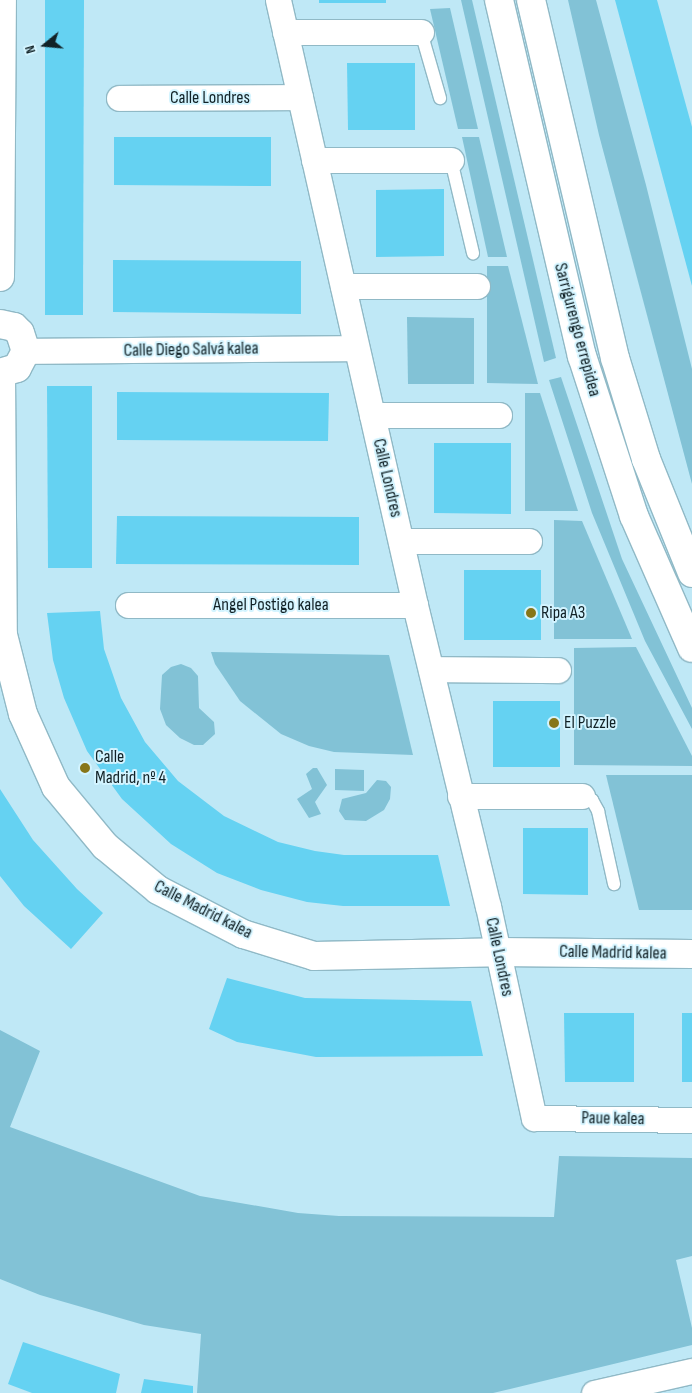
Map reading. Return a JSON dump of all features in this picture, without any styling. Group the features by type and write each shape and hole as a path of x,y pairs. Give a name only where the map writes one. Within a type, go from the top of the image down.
{"street":[{"path":"0,277 2,0"},
{"name":"Calle Londres","path":"278,0 415,605 498,952 534,1118"},
{"name":"Sarrigurengo errepidea","path":"499,0 582,356 634,516 692,648"},
{"name":"Sarrigurengo errepidea","path":"532,0 614,353 646,459 692,572"},
{"path":"285,32 422,32"},
{"name":"Calle Londres","path":"119,98 300,98"},
{"path":"314,160 451,160"},
{"path":"343,286 476,286"},
{"path":"0,324 14,327 20,333 26,351 17,368 0,373"},
{"name":"Calle Diego Salvá kalea","path":"26,351 356,348"},
{"name":"Calle Madrid kalea","path":"0,373 3,635 23,714 56,787 105,846 158,890 175,899 242,934 314,956 498,952 692,954"},
{"name":"Calle Londres","path":"372,414 499,415"},
{"name":"Calle Londres","path":"402,541 529,541"},
{"name":"Angel Postigo kalea","path":"128,605 415,605"},
{"path":"431,669 558,670"},
{"path":"460,796 582,796"},
{"name":"Paue kalea","path":"534,1118 692,1120"},
{"path":"594,1393 692,1370"}],"lane":[{"path":"422,32 440,98"},
{"path":"451,160 473,253"},
{"path":"582,796 592,800 598,811 614,884"}],"shaded area":[{"path":"461,0 472,0 556,358 544,362"},
{"path":"568,0 596,0 646,185 692,369 692,484 599,135"},
{"path":"450,8 478,129 458,129 430,9"},
{"path":"462,137 479,137 507,257 488,257"},
{"path":"487,266 508,266 538,384 487,383"},
{"path":"407,317 474,318 474,384 408,384"},
{"path":"561,377 622,559 692,708 692,729 645,641 592,513 549,380"},
{"path":"525,393 540,393 578,511 525,511"},
{"path":"554,520 582,521 632,639 554,639"},
{"path":"636,647 692,756 692,766 574,765 574,648"},
{"path":"211,652 389,655 413,755 334,752 309,746 281,734 240,701 215,664"},
{"path":"181,664 191,668 198,676 199,708 214,722 215,734 203,745 194,745 180,738 166,725 160,709 162,675 171,667"},
{"path":"313,768 317,768 327,785 315,802 321,814 309,818 297,799 312,789 306,774"},
{"path":"335,769 364,770 364,791 335,790"},
{"path":"606,775 692,775 692,910 639,910"},
{"path":"377,780 386,781 391,787 390,799 384,810 366,821 345,820 339,811 342,799 366,793"},
{"path":"0,1030 40,1051 10,1127 200,1196 298,1213 339,1216 554,1217 559,1156 692,1158 692,1256 676,1260 692,1328 692,1345 493,1393 197,1393 201,1334 144,1325 40,1295 0,1279"}],"building":[{"path":"45,0 84,0 83,315 45,315"},
{"path":"319,0 386,0 386,3 319,3"},
{"path":"615,0 657,0 692,127 692,286"},
{"path":"347,63 415,63 415,130 348,130"},
{"path":"114,137 271,137 271,186 114,185"},
{"path":"444,189 444,256 376,257 376,190"},
{"path":"113,260 301,261 301,314 113,312"},
{"path":"47,386 92,386 92,568 48,568"},
{"path":"117,392 329,393 328,441 117,440"},
{"path":"434,443 511,443 511,514 434,513"},
{"path":"117,516 359,517 359,565 116,564"},
{"path":"464,570 541,570 541,640 464,640"},
{"path":"100,611 104,649 121,698 145,742 178,781 224,816 278,842 315,851 344,855 438,855 450,906 343,906 307,902 261,890 217,873 171,844 122,799 87,751 64,698 53,660 47,613"},
{"path":"493,701 560,701 560,767 493,767"},
{"path":"0,789 33,840 77,889 103,913 71,949 24,906 0,876"},
{"path":"523,828 588,828 588,895 523,894"},
{"path":"227,978 305,998 471,1001 483,1056 316,1057 237,1042 209,1029"},
{"path":"564,1013 634,1013 634,1082 565,1082"},
{"path":"682,1013 692,1013 692,1082 682,1082"},
{"path":"23,1342 120,1374 116,1393 32,1393 8,1384"},
{"path":"144,1379 193,1386 193,1393 141,1393"}],"place":[{"name":"Ripa A3","path":"531,613"},
{"name":"El Puzzle","path":"554,723"},
{"name":"Calle Madrid, nº 4","path":"85,768"}]}
